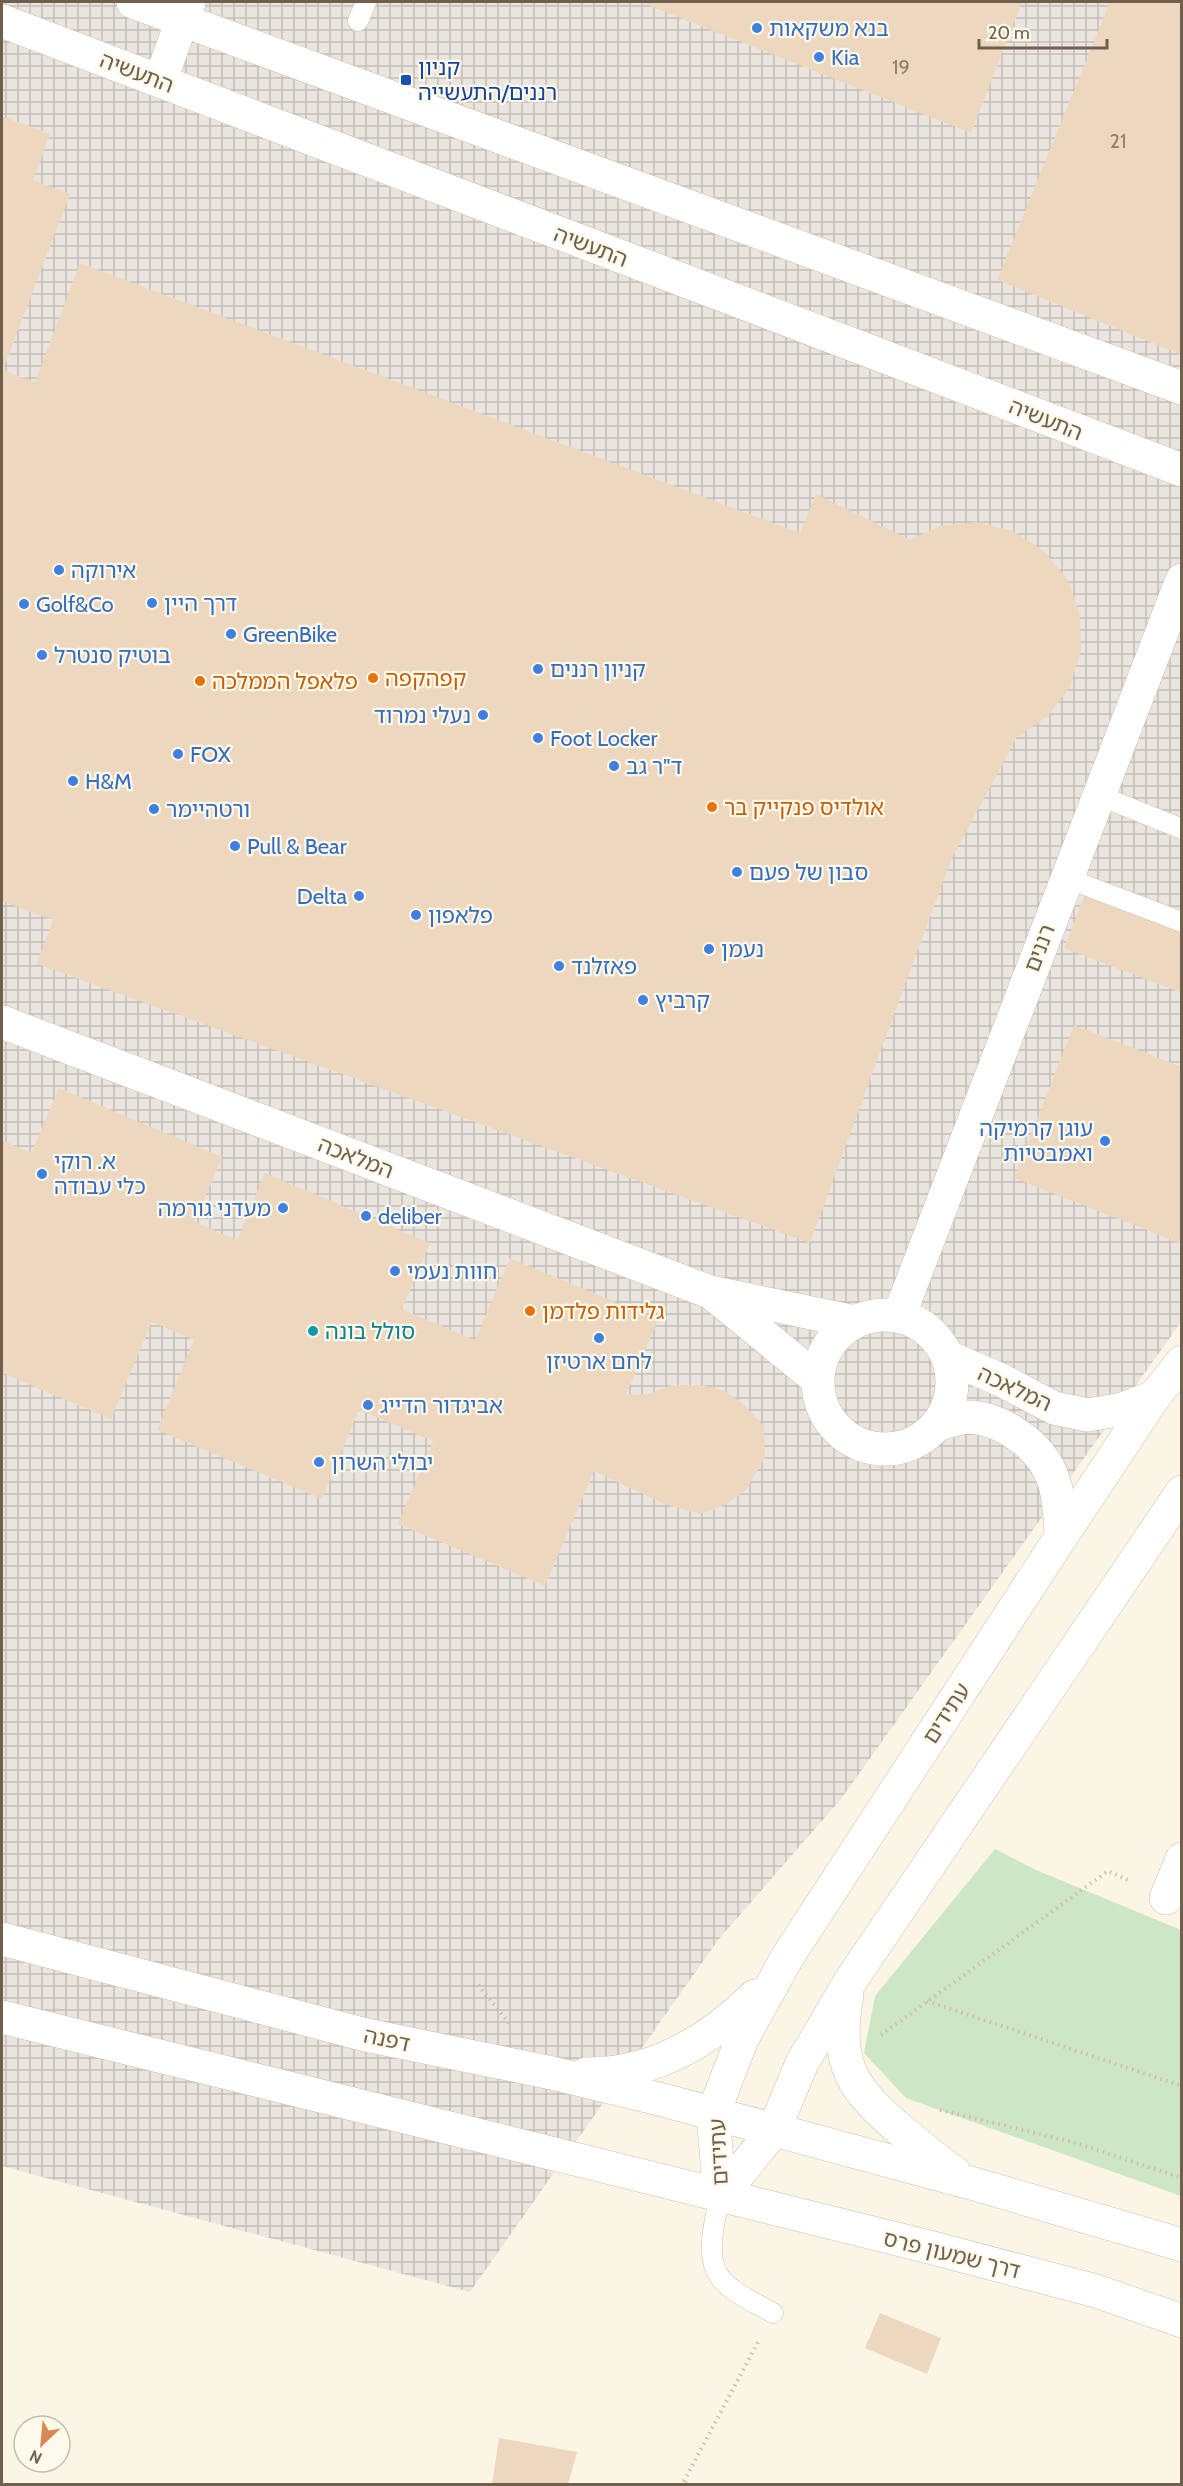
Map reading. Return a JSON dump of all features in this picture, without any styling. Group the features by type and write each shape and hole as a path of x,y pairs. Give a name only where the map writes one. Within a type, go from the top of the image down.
{"street":[{"path":"133,2 186,11 1182,388"},
{"path":"160,81 186,11"},
{"name":"התעשיה","path":"2,21 1182,470"},
{"name":"רננים","path":"899,1316 1182,580"},
{"name":"המלאכה","path":"2,1022 710,1292 855,1322"},
{"name":"המלאכה","path":"710,1292 817,1379"},
{"path":"876,1316 899,1316 919,1324 936,1338 948,1357 952,1374 951,1392 947,1409 930,1432 909,1445 884,1450 859,1444 844,1436 832,1424 823,1410 818,1394 817,1379 823,1356 836,1335 855,1322 876,1316"},
{"name":"המלאכה","path":"948,1357 1001,1380 1054,1408 1088,1415 1123,1408 1154,1397"},
{"name":"עתידים","path":"720,2197 713,2114 742,2038 780,1972 1061,1537 1154,1397 1182,1362"},
{"name":"המלאכה","path":"938,1424 969,1417 1000,1424 1032,1444 1050,1470 1059,1499 1061,1537"},
{"name":"עתידים","path":"720,2197 774,2130 802,2063 851,1980 1182,1492"},
{"path":"1166,1898 1182,1859"},
{"name":"דפנה","path":"2,1939 366,2035 552,2073 774,2130"},
{"path":"552,2073 604,2074 653,2062 685,2051 726,2023 780,1972"},
{"path":"851,1980 842,2024 843,2048 853,2079 872,2105 940,2163 971,2183"},
{"path":"2,2017 720,2197"},
{"path":"774,2130 971,2183 1182,2245"},
{"name":"דרך שמעון פרס","path":"720,2197 929,2247 1084,2288 1182,2320"}],"lane":[{"path":"358,21 366,2"},
{"path":"1098,795 1182,829"},
{"path":"1066,878 1182,922"},
{"path":"720,2197 711,2246 718,2275 739,2293 773,2313"}],"path":[{"path":"847,2060 1108,1871 1166,1898"},
{"path":"927,2001 1182,2086"},
{"path":"935,2108 1076,2143 1182,2178"},
{"path":"687,2484 683,2483 773,2313"}],"shaded area":[{"path":"2,2 1181,2 1181,1322 841,1799 718,1940 470,2292 2,2166"}],"green space":[{"path":"995,1849 1036,1870 1181,1930 1181,2196 906,2098 864,2053 875,1996"}],"building":[{"path":"640,2 1022,2 971,133"},
{"path":"1110,2 1182,2 1182,355 997,280"},
{"name":"קניון רננים","path":"2,116 50,134 33,180 70,194 3,370 35,382 80,263 800,533 816,494 910,540 940,526 977,522 1013,531 1044,551 1068,580 1080,615 1081,651 1070,687 1048,716 1017,737 951,860 810,1243 37,964 53,920 2,901"},
{"path":"1086,892 1182,929 1182,993 1064,948"},
{"name":"עוגן קרמיקה ואמבטיות","path":"1074,1025 1182,1067 1182,1244 1014,1178"},
{"name":"סולל בונה","path":"59,1088 222,1157 195,1222 237,1240 265,1173 430,1243 402,1309 475,1340 510,1258 658,1320 626,1395 649,1394 672,1385 701,1385 725,1391 742,1403 764,1426 765,1458 746,1490 723,1506 700,1514 664,1504 594,1471 545,1586 398,1524 433,1441 359,1410 322,1499 157,1430 194,1340 152,1322 111,1419 2,1373 2,1140 31,1153"},
{"path":"880,2313 941,2338 927,2374 865,2348"},
{"path":"499,2438 577,2452 568,2484 492,2484"}],"place":[{"name":"בנא משקאות","path":"757,28"},
{"name":"Kia","path":"819,57"},
{"name":"קניון רננים/התעשייה","path":"406,80"},
{"name":"אירוקה","path":"59,570"},
{"name":"דרך היין","path":"152,603"},
{"name":"Golf&Co","path":"24,604"},
{"name":"GreenBike","path":"231,634"},
{"name":"בוטיק סנטרל","path":"42,655"},
{"name":"קניון רננים","path":"538,669"},
{"name":"קפהקפה","path":"373,678"},
{"name":"פלאפל הממלכה","path":"200,681"},
{"name":"נעלי נמרוד","path":"483,715"},
{"name":"Foot Locker","path":"538,738"},
{"name":"FOX","path":"178,754"},
{"name":"ד\"ר גב","path":"614,766"},
{"name":"H&M","path":"73,781"},
{"name":"אולדיס פנקייק בר","path":"712,807"},
{"name":"ורטהיימר","path":"154,809"},
{"name":"Pull & Bear","path":"235,846"},
{"name":"סבון של פעם","path":"737,872"},
{"name":"Delta","path":"359,896"},
{"name":"פלאפון","path":"416,915"},
{"name":"נעמן","path":"709,949"},
{"name":"פאזלנד","path":"559,966"},
{"name":"קרביץ","path":"643,1000"},
{"name":"עוגן קרמיקה ואמבטיות","path":"1105,1141"},
{"name":"א. רוקי כלי עבודה","path":"42,1174"},
{"name":"מעדני גורמה","path":"283,1208"},
{"name":"deliber","path":"366,1216"},
{"name":"חוות נעמי","path":"395,1271"},
{"name":"גלידות פלדמן","path":"530,1311"},
{"name":"סולל בונה","path":"313,1331"},
{"name":"לחם ארטיזן","path":"599,1338"},
{"name":"אביגדור הדייג","path":"368,1405"},
{"name":"יבולי השרון","path":"319,1462"}]}
